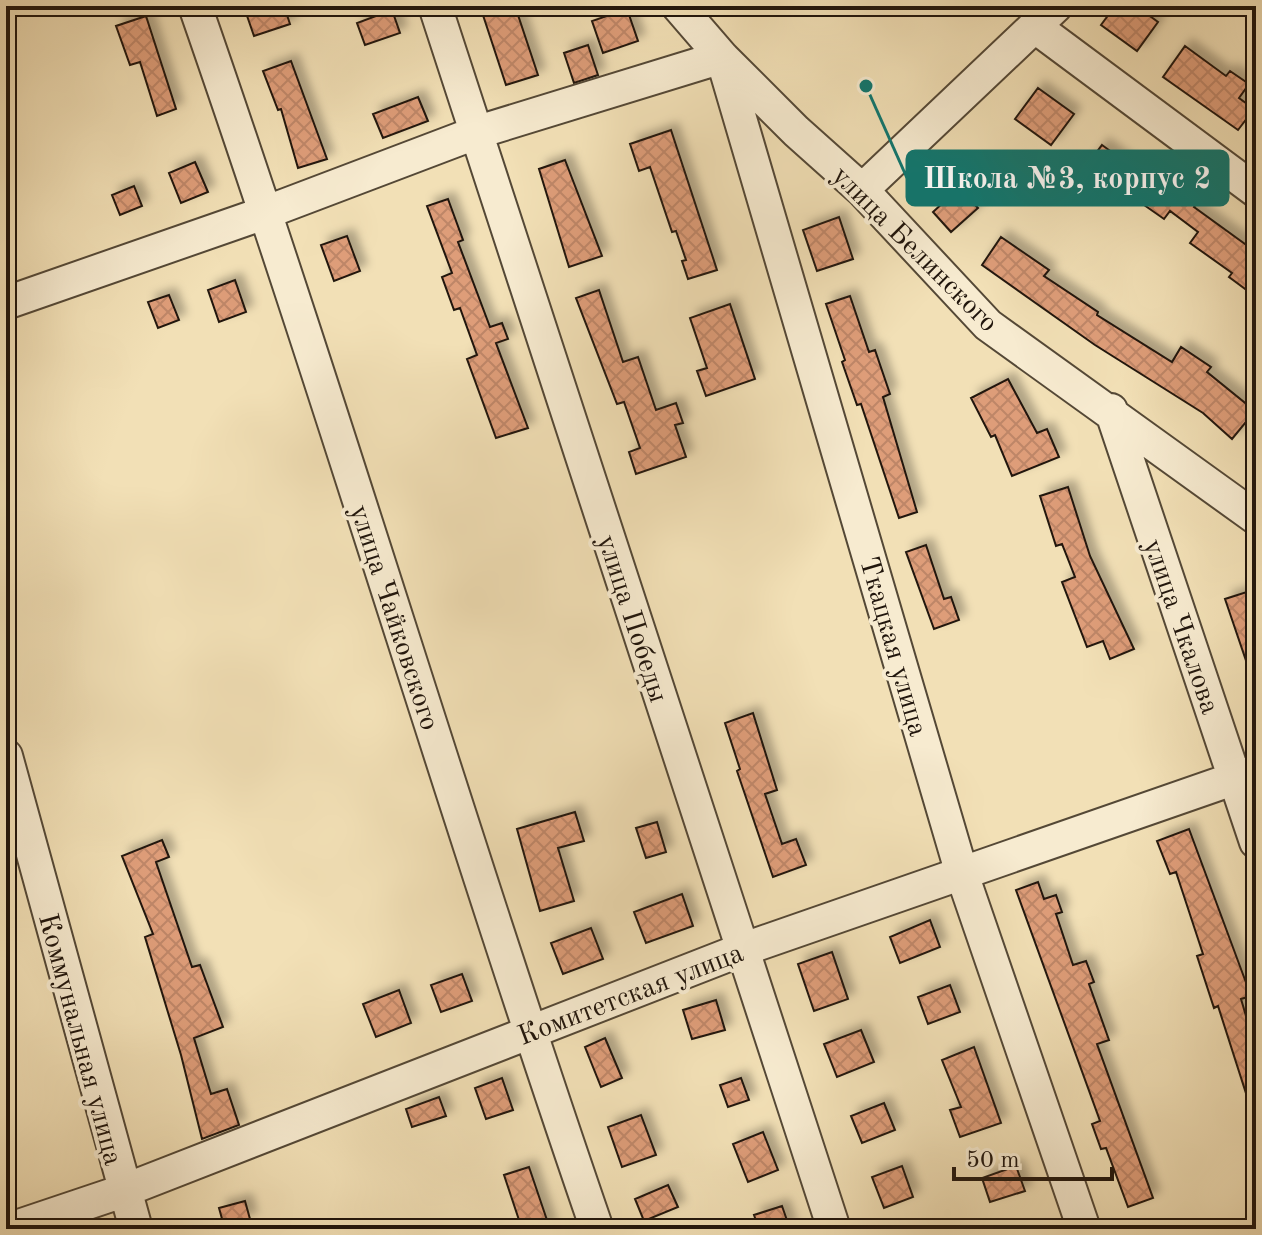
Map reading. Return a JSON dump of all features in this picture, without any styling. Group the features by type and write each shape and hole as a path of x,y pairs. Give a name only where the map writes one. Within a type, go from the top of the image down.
{"street":[{"name":"улица Чайковского","path":"195,6 267,212 528,1031 597,1229"},
{"name":"улица Победы","path":"435,6 834,1229"},
{"name":"улица Белинского","path":"678,6 722,57 796,131 862,190 988,325 1111,410 1256,518"},
{"path":"862,190 1045,16 1256,191"},
{"path":"6,303 267,212 478,132 722,57"},
{"name":"Ткацкая улица","path":"722,57 962,874 1084,1229"},
{"name":"улица Чкалова","path":"1111,410 1246,775 1256,842"},
{"name":"Коммунальная улица","path":"6,756 123,1191 136,1229"},
{"name":"Комитетская улица","path":"10,1229 123,1191 741,950 1246,775"}],"building":[{"path":"258,6 284,6 290,24 254,36 245,10"},
{"path":"480,6 515,6 538,75 506,85"},
{"path":"1115,6 1136,6 1158,22 1137,51 1101,25"},
{"path":"627,9 638,41 603,53 592,21"},
{"path":"392,10 400,33 365,45 357,23"},
{"path":"146,16 176,109 157,116 140,62 130,65 116,26"},
{"path":"588,45 598,75 574,83 564,53"},
{"path":"1185,46 1226,76 1230,71 1249,84 1239,98 1254,109 1238,130 1163,77"},
{"path":"291,61 327,159 298,168 281,109 278,110 263,71"},
{"path":"1038,88 1074,114 1051,145 1015,119"},
{"path":"418,97 428,121 383,138 373,114"},
{"path":"671,130 717,270 688,279 682,261 686,260 676,231 672,232 650,167 639,171 630,144"},
{"path":"1102,145 1146,177 1154,167 1199,200 1194,207 1256,252 1256,297 1229,277 1232,273 1190,243 1198,232 1170,211 1164,219 1087,165"},
{"path":"565,160 602,256 569,267 539,169"},
{"path":"195,162 208,192 181,203 169,173"},
{"path":"134,186 142,206 120,215 112,195"},
{"path":"959,188 978,208 951,232 933,212"},
{"path":"448,199 463,240 458,242 490,327 502,323 508,339 496,343 528,428 496,438 467,359 477,355 460,308 454,310 442,277 452,273 427,206"},
{"path":"839,217 853,259 817,271 803,230"},
{"path":"347,236 360,271 334,281 321,245"},
{"path":"1001,237 1049,270 1044,276 1098,312 1097,315 1172,362 1181,347 1211,367 1207,372 1255,411 1232,439 1203,413 1095,345 982,265"},
{"path":"235,280 246,312 219,322 208,290"},
{"path":"599,290 623,362 638,357 656,410 676,403 683,423 675,425 686,457 636,474 629,452 640,448 624,402 617,404 576,298"},
{"path":"169,295 179,320 158,328 148,302"},
{"path":"850,296 869,352 875,350 890,394 883,397 917,512 899,518 861,404 857,405 842,362 845,360 826,304"},
{"path":"730,304 755,379 706,396 697,371 707,368 690,318"},
{"path":"1008,379 1037,433 1047,429 1059,457 1012,476 995,435 991,437 971,398"},
{"path":"1068,487 1090,556 1134,649 1110,659 1103,641 1087,647 1062,582 1075,577 1062,544 1056,546 1040,496"},
{"path":"926,545 944,599 951,597 959,620 934,629 906,552"},
{"path":"1256,589 1256,683 1254,684 1225,599"},
{"path":"753,713 777,790 765,794 782,844 796,839 806,865 773,877 737,771 740,769 725,723"},
{"path":"575,812 584,841 558,848 574,901 540,911 517,829"},
{"path":"657,822 666,852 646,858 636,828"},
{"path":"1189,829 1251,996 1241,999 1256,1050 1256,1111 1252,1112 1218,1006 1214,1008 1197,956 1203,954 1176,872 1170,874 1157,841"},
{"path":"162,840 169,857 156,862 192,967 200,965 223,1027 194,1038 211,1094 227,1089 239,1125 202,1139 181,1055 145,937 153,934 122,856"},
{"path":"1038,882 1044,899 1056,895 1062,912 1056,914 1073,965 1086,961 1094,982 1089,984 1109,1040 1097,1044 1153,1198 1128,1207 1106,1148 1101,1149 1092,1124 1100,1121 1016,890"},
{"path":"682,894 693,926 646,943 634,912"},
{"path":"930,920 940,947 900,963 890,937"},
{"path":"591,928 603,959 563,974 551,943"},
{"path":"832,952 848,999 814,1011 798,964"},
{"path":"462,974 472,1001 441,1012 431,985"},
{"path":"950,985 960,1012 928,1024 918,997"},
{"path":"399,990 411,1023 376,1037 363,1004"},
{"path":"716,1000 725,1030 692,1039 683,1010"},
{"path":"861,1030 874,1062 837,1077 824,1044"},
{"path":"605,1038 622,1078 601,1087 585,1047"},
{"path":"974,1047 1001,1123 960,1137 950,1110 961,1107 942,1060"},
{"path":"502,1078 513,1110 486,1119 475,1088"},
{"path":"741,1078 749,1100 728,1107 720,1085"},
{"path":"439,1097 446,1116 412,1127 406,1109"},
{"path":"884,1103 895,1130 862,1143 851,1116"},
{"path":"641,1115 656,1155 622,1167 608,1127"},
{"path":"763,1132 778,1170 748,1182 733,1144"},
{"path":"902,1166 913,1197 884,1208 872,1177"},
{"path":"1016,1166 1025,1191 990,1202 982,1178"},
{"path":"529,1167 550,1229 522,1229 504,1175"},
{"path":"668,1185 678,1207 644,1221 635,1199"},
{"path":"245,1201 250,1219 224,1226 219,1208"},
{"path":"782,1206 790,1229 759,1229 754,1215"}],"place":[{"name":"Школа №3, корпус 2","path":"866,86"}]}
